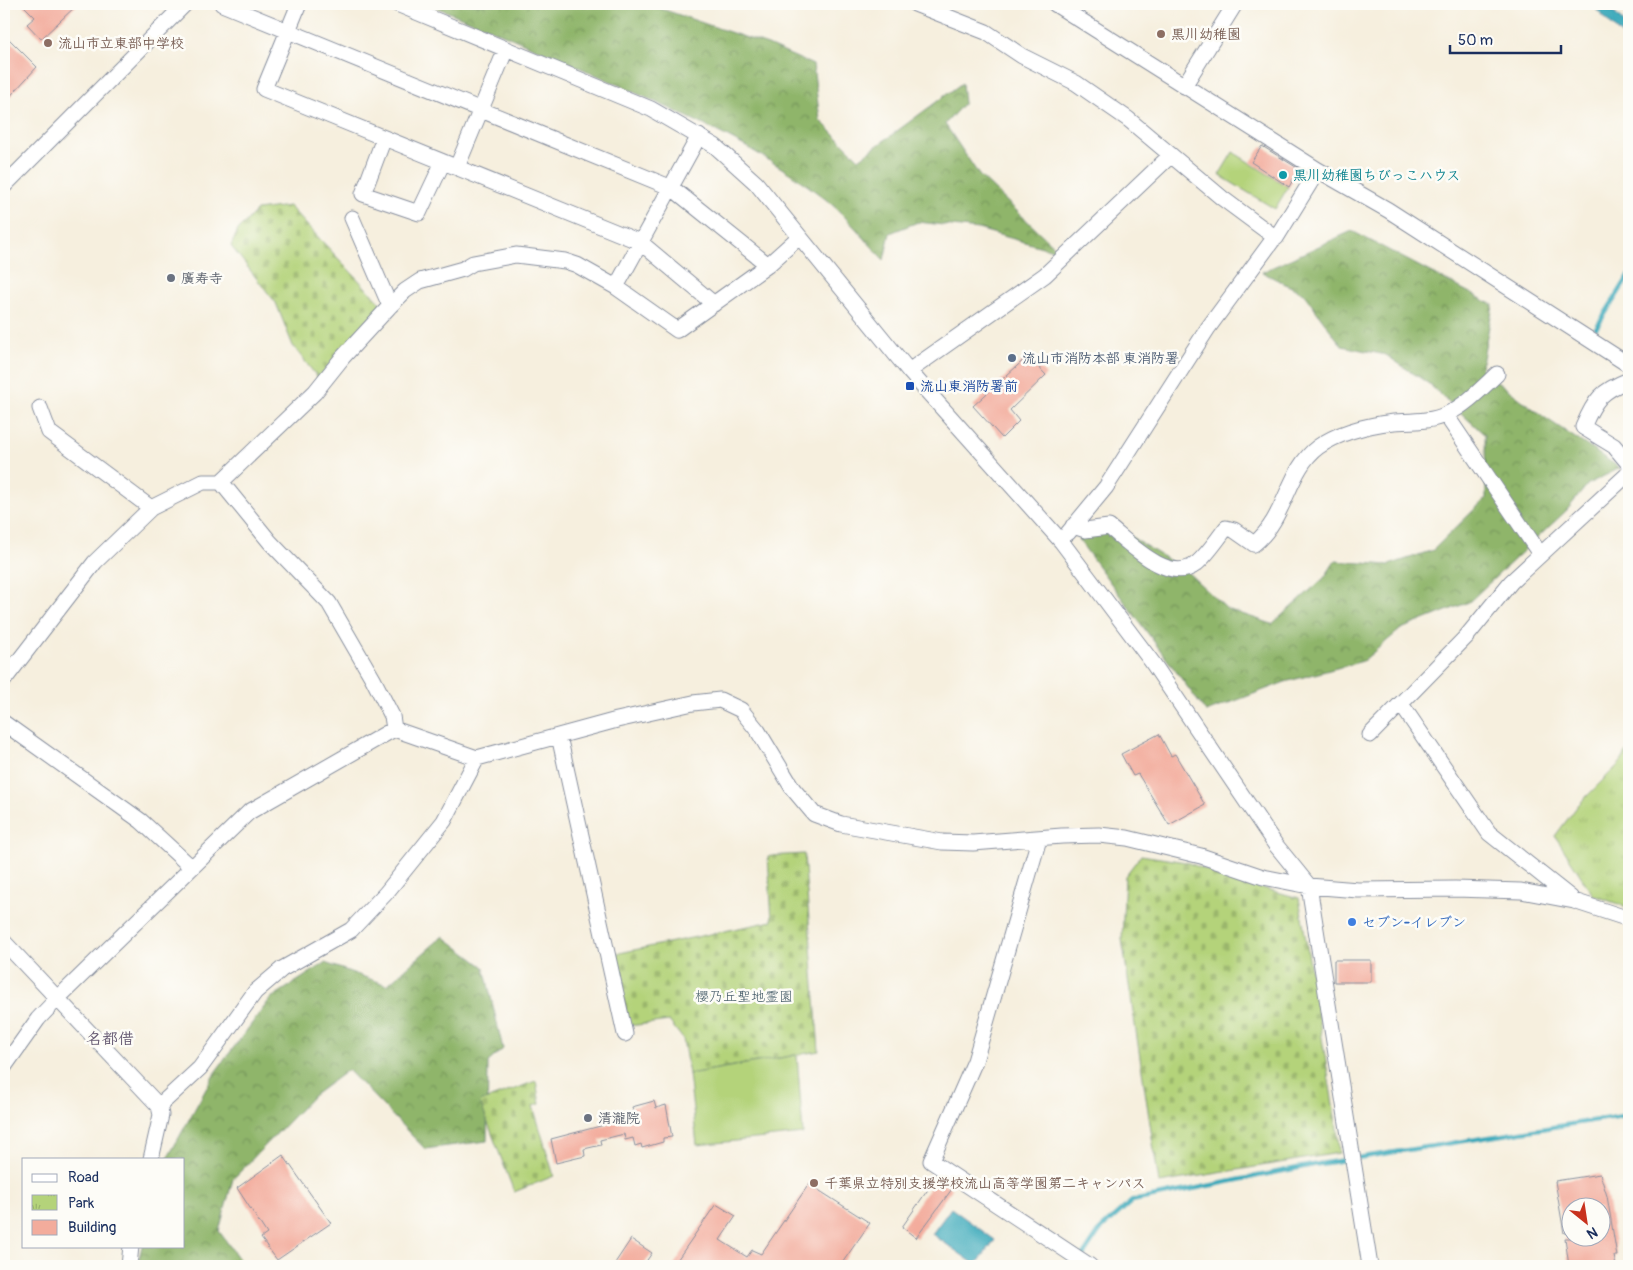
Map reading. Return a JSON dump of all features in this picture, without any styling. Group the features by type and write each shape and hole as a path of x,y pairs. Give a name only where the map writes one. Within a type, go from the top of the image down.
{"street":[{"path":"4,186 186,4"},
{"path":"222,4 672,188 768,265"},
{"path":"299,4 264,89 640,242 714,304"},
{"path":"396,4 651,109 715,146 756,183 909,371 1061,541 1152,662 1275,844 1309,886 1370,1266"},
{"path":"915,4 986,32 1022,56 1076,83 1128,119 1170,156 1275,237"},
{"path":"1055,4 1318,170 1388,210 1629,365"},
{"path":"1184,86 1236,4"},
{"path":"384,138 363,194 420,213 450,165 480,110 506,49"},
{"path":"616,287 700,136"},
{"path":"909,371 1045,275 1170,156"},
{"path":"1061,541 1106,487 1208,328 1275,237 1279,237 1318,170"},
{"path":"352,218 390,306"},
{"path":"4,680 95,562 151,508 203,482 221,482 315,392 343,357 405,290 420,281 463,269 473,263 516,255 566,261 577,265 616,287 677,330 768,265 799,237"},
{"path":"1073,526 1085,530 1109,527 1160,567 1186,568 1195,565 1226,528 1234,530 1254,544 1263,536 1278,515 1303,461 1318,447 1331,440 1371,426 1446,415 1478,392 1497,374"},
{"path":"1629,380 1607,389 1597,398 1583,427 1614,446 1629,464"},
{"path":"40,408 49,432 151,508"},
{"path":"1446,415 1540,554"},
{"path":"1370,735 1466,637 1511,582 1629,473"},
{"path":"221,482 270,542 329,603 377,686 392,716 394,729"},
{"path":"4,1067 38,1019 58,998 249,812 394,729 477,758 693,703 720,700 741,710 747,717 758,731 794,789 814,814 841,824 942,842 973,843 1099,835 1127,838 1201,856 1263,877 1309,886 1358,890 1508,890 1549,895 1629,919"},
{"path":"1401,704 1489,833 1574,901"},
{"path":"4,723 141,821 191,867"},
{"path":"558,736 625,1034"},
{"path":"159,1106 200,1068 255,992 282,969 351,930 386,893 444,821 477,758"},
{"path":"1039,839 975,1061 931,1161 1076,1261"},
{"path":"4,942 159,1106 161,1115 151,1158"}],"green space":[{"path":"428,4 647,4 768,45 813,65 820,120 859,159 962,83 964,103 945,124 979,175 1060,252 978,229 918,222 890,233 884,260 829,202 807,185 760,155 663,105 481,25"},
{"path":"1233,152 1288,187 1275,209 1219,175"},
{"path":"289,206 382,305 318,378 293,346 276,303 231,246 238,230 257,210"},
{"path":"1352,231 1493,305 1481,369 1544,417 1620,468 1588,484 1567,510 1469,602 1401,629 1363,661 1285,682 1206,712 1078,539 1117,528 1186,571 1227,609 1272,624 1324,578 1335,561 1389,565 1433,550 1486,498 1485,435 1429,384 1386,355 1342,346 1303,293 1262,272"},
{"path":"1629,748 1629,908 1593,895 1555,836 1579,804 1621,762"},
{"name":"櫻乃丘聖地霊園","path":"804,854 819,1051 689,1074 683,1039 669,1021 629,1026 615,954 772,921 768,856"},
{"path":"1141,855 1186,862 1227,878 1299,898 1337,1129 1339,1153 1159,1183 1122,939 1125,876"},
{"path":"443,936 484,967 503,1049 488,1062 487,1141 425,1149 348,1070 314,1095 233,1179 219,1231 244,1266 137,1266 142,1248 185,1248 185,1158 168,1158 216,1071 271,998 325,963 387,985"},
{"path":"797,1055 803,1134 697,1145 689,1074"},
{"path":"536,1081 540,1104 533,1106 554,1176 514,1192 480,1102"}],"water":[{"path":"1591,4 1606,4 1629,28 1629,43"},
{"path":"951,1208 995,1240 976,1265 932,1234"}],"building":[{"path":"22,4 78,4 41,39 27,24 35,17"},
{"path":"4,34 37,67 4,103"},
{"name":"黒川幼稚園ちびっこハウス","path":"1262,146 1299,169 1289,187 1251,162"},
{"path":"1028,356 1046,375 1010,410 1019,421 1002,438 973,406"},
{"path":"1159,734 1171,756 1175,754 1205,805 1169,825 1138,774 1133,776 1121,754"},
{"path":"1334,960 1371,960 1371,982 1334,982"},
{"path":"654,1101 656,1108 666,1105 672,1137 663,1138 663,1142 642,1148 641,1144 635,1146 633,1138 625,1140 624,1134 600,1140 601,1145 584,1149 585,1156 556,1163 551,1139 627,1119 626,1115 634,1114 632,1107"},
{"path":"283,1155 331,1223 277,1260 261,1238 267,1234 237,1188"},
{"path":"1600,1174 1607,1198 1560,1198 1560,1210 1555,1181"},
{"path":"936,1178 952,1189 916,1238 902,1227"},
{"path":"809,1184 870,1223 840,1266 673,1266 716,1204 736,1216 720,1240 747,1257 752,1250 761,1254"},
{"path":"1610,1214 1617,1256 1614,1256 1616,1266 1569,1266 1566,1248 1610,1248"},
{"path":"631,1239 652,1253 643,1266 613,1266"}],"waterway":[{"path":"1596,328 1629,276"},
{"path":"1076,1266 1100,1230 1132,1201 1313,1165 1629,1115"}],"place":[{"name":"黒川幼稚園","path":"1161,34"},
{"name":"流山市立東部中学校","path":"48,43"},
{"name":"黒川幼稚園ちびっこハウス","path":"1283,175"},
{"name":"廣寿寺","path":"171,278"},
{"name":"流山市消防本部 東消防署","path":"1012,358"},
{"name":"流山東消防署前","path":"910,386"},
{"name":"セブン-イレブン","path":"1352,922"},
{"name":"清瀧院","path":"588,1118"},
{"name":"千葉県立特別支援学校流山高等学園第二キャンパス","path":"814,1183"}],"district":[{"name":"名都借","path":"110,1039"}]}
